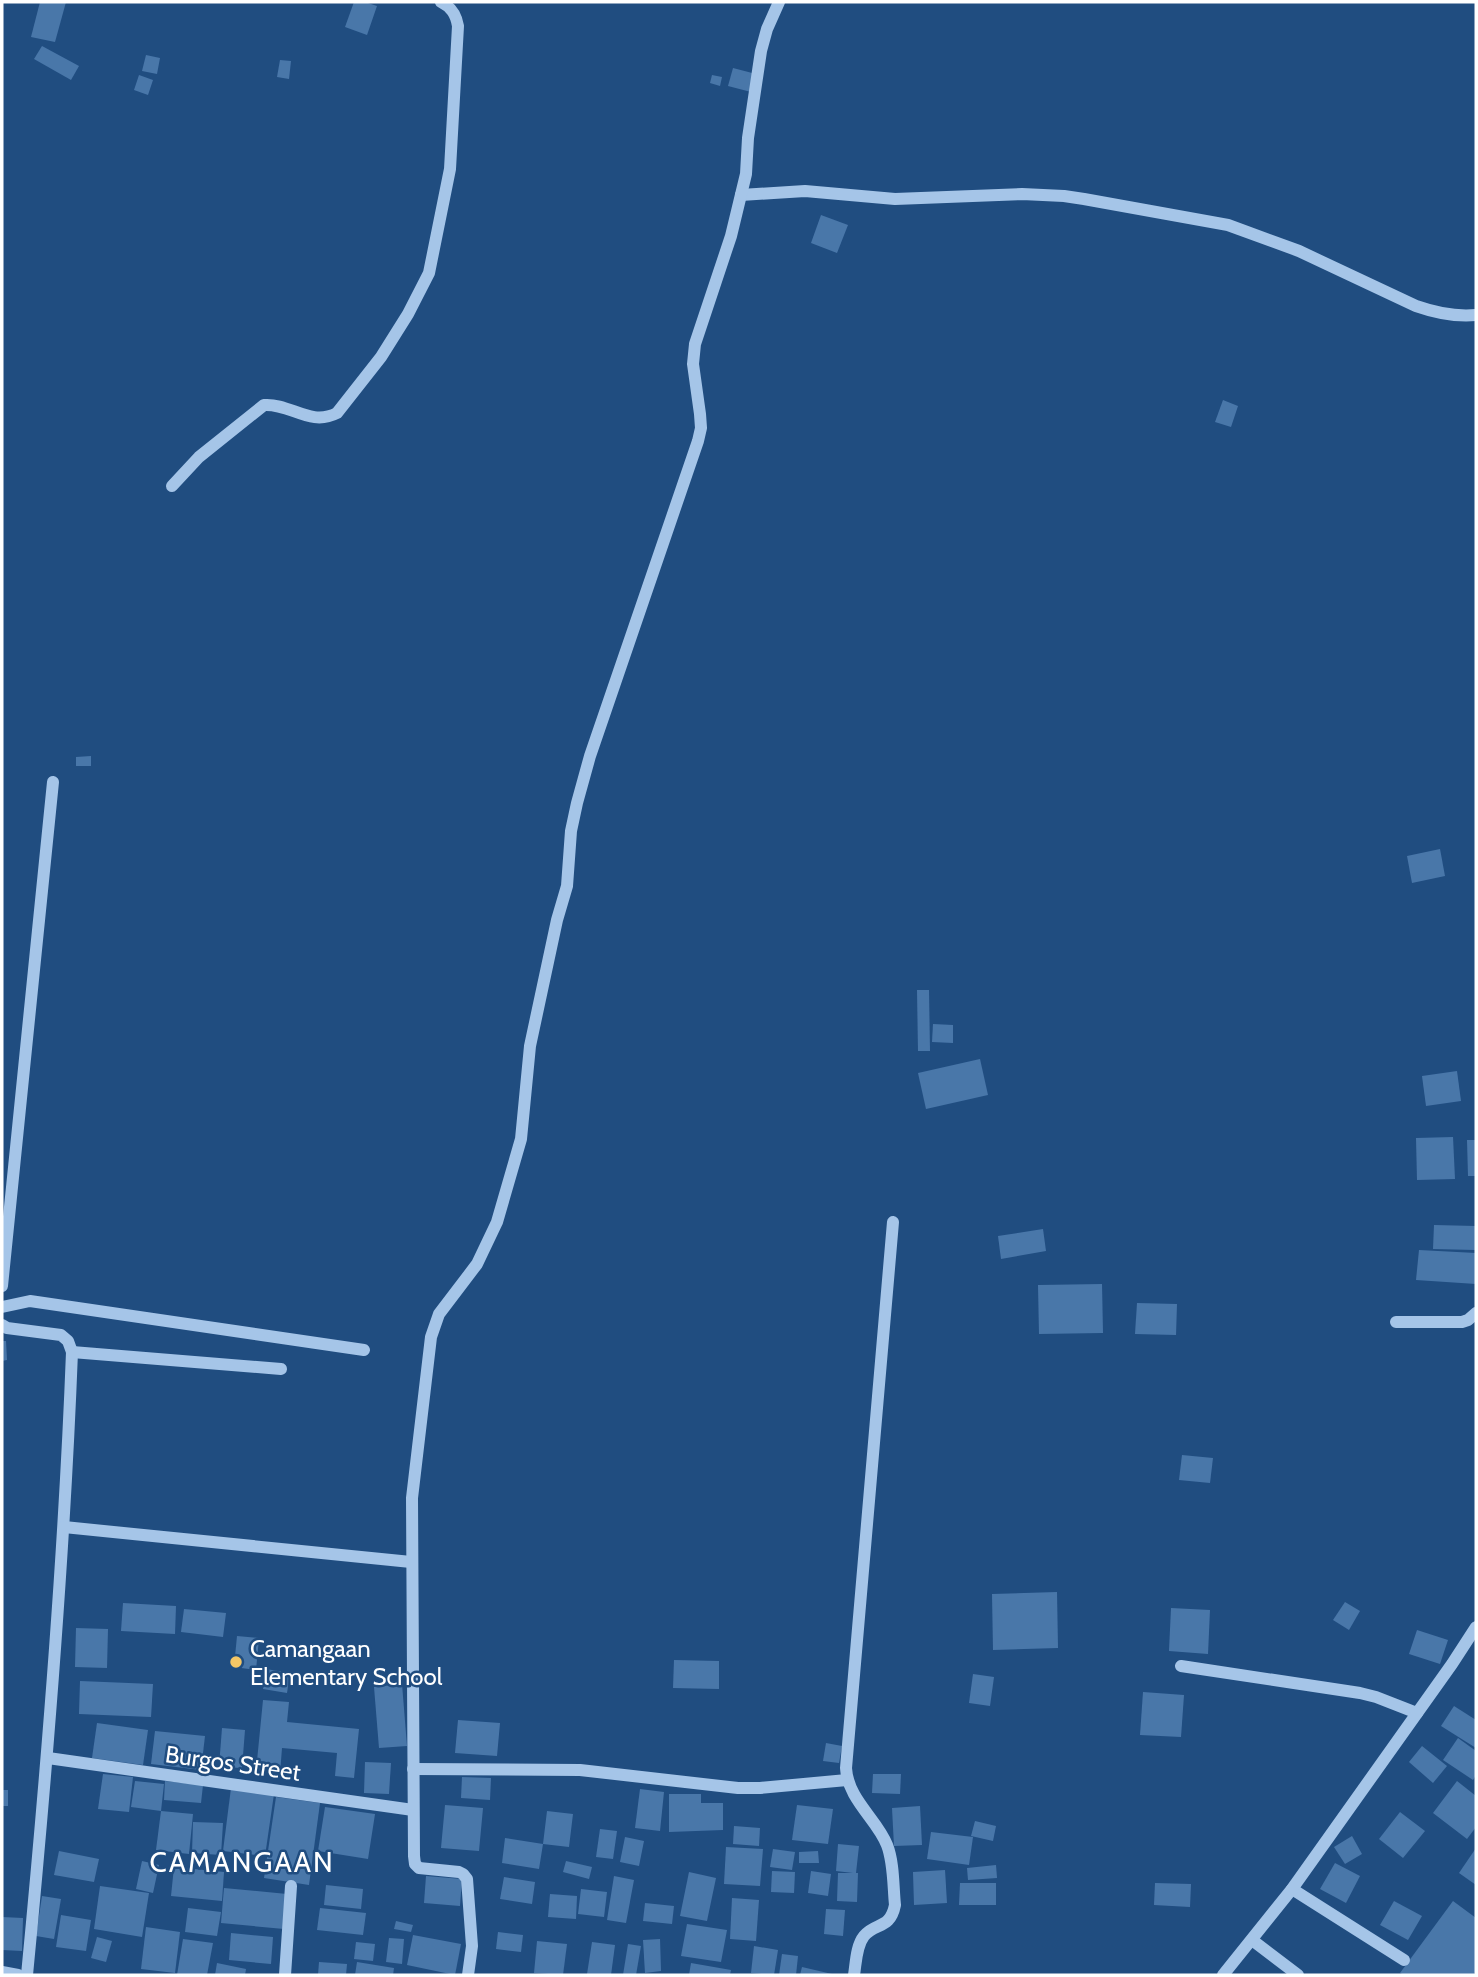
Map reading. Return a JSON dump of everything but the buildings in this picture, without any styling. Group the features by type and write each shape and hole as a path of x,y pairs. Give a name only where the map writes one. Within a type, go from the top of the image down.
{"street":[{"path":"172,486 199,457 264,405 314,418 337,413 381,357 408,314 429,273 450,169 458,26 452,10 440,2"},
{"path":"468,1975 472,1946 467,1879 459,1872 422,1869 415,1864 412,1769 412,1498 431,1337 439,1314 477,1264 497,1222 522,1139 530,1046 557,920 568,886 571,831 576,803 698,440 701,414 693,364 695,344 731,236 746,174 748,138 761,51 779,2"},
{"path":"741,195 805,191 895,199 1022,194 1084,199 1228,225 1299,251 1416,306 1455,316 1476,315"},
{"path":"2,1286 53,782"},
{"path":"854,1975 862,1938 869,1931 885,1924 895,1905 888,1846 847,1780 846,1768 893,1222"},
{"path":"2,1307 30,1301 364,1350"},
{"path":"1396,1322 1462,1322 1476,1313"},
{"path":"2,1325 7,1328 61,1335 68,1341 72,1352 64,1527 48,1758 27,1975"},
{"path":"72,1352 281,1369"},
{"path":"64,1527 411,1562"},
{"path":"1223,1975 1292,1889 1476,1627"},
{"path":"1181,1666 1360,1693 1418,1713"},
{"name":"Burgos Street","path":"48,1758 413,1810"},
{"path":"412,1769 580,1770 760,1788 847,1780"},
{"path":"285,1975 291,1885"},
{"path":"1292,1889 1404,1960"},
{"path":"1252,1940 1298,1975"},
{"path":"2,1972 18,1975"}],"place":[{"name":"Camangaan Elementary School","path":"236,1662"}],"district":[{"name":"CAMANGAAN","path":"242,1862"}]}
